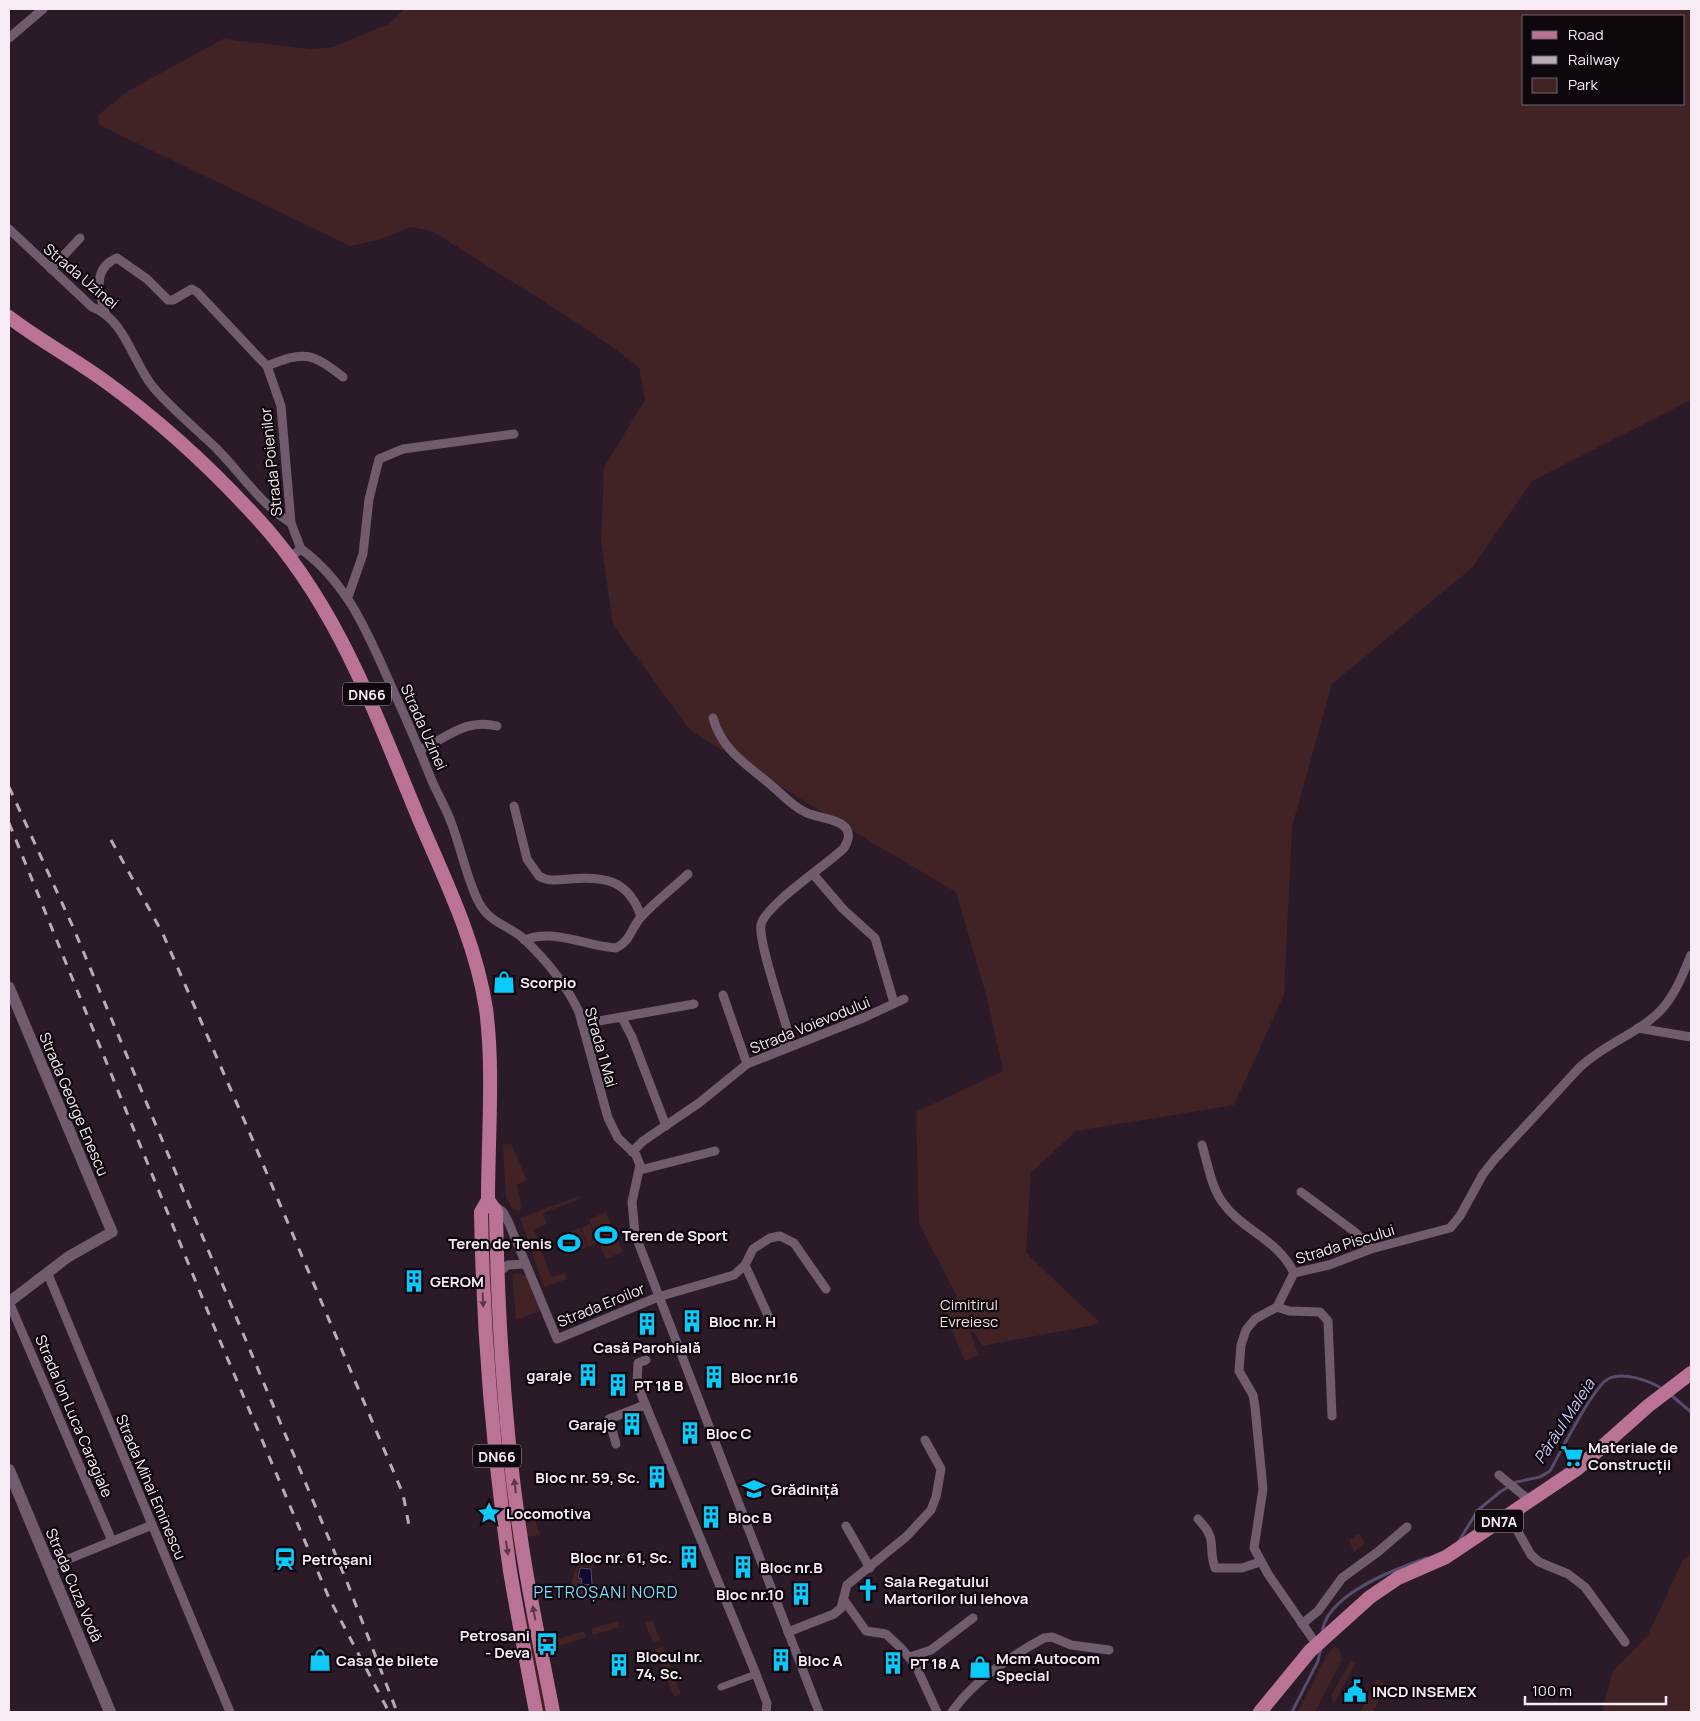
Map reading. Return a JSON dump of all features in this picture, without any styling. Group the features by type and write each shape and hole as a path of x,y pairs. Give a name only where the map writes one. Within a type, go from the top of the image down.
{"main road":[{"name":"DN66","path":"9,317 104,380 134,403 225,485 262,523 296,553 347,649 460,915 486,1006 488,1034 488,1200 482,1212 485,1327 503,1511 514,1589 536,1712"},
{"name":"DN66","path":"488,1200 496,1212 497,1272 507,1424 529,1586 553,1712"},
{"name":"DN7A","path":"1260,1712 1302,1660 1359,1607 1385,1586 1398,1578 1446,1557 1590,1460 1661,1395 1691,1373"},
{"name":"Strada Cuza Vodă","path":"9,1470 110,1712"},
{"path":"514,1589 529,1586"}],"street":[{"path":"9,38 43,9"},
{"name":"Strada Uzinei","path":"9,229 92,307 105,312 119,330 152,386 222,454 278,515 291,523"},
{"path":"51,269 80,238"},
{"name":"Strada Poienilor","path":"105,312 98,284 101,271 109,261 118,258 147,279 168,300 173,300 192,289 197,292 267,366 281,406 291,523 296,553"},
{"path":"267,366 298,356 321,360 343,376"},
{"path":"348,597 363,554 369,498 379,459 403,449 514,434"},
{"name":"Strada Uzinei","path":"296,553 326,570 348,597 363,622 451,821 478,901 486,914 496,924 515,933"},
{"path":"713,718 717,731 728,748 793,806 808,814 840,823 846,828 848,841 844,848 770,910 761,924 762,942 787,1029 788,1038 783,1049"},
{"path":"420,750 470,725 482,722 497,726"},
{"path":"514,806 527,859 538,876 556,880 600,878 610,880 625,889 632,897 641,916"},
{"path":"524,940 532,936 556,935 616,948 629,938 641,916 688,874"},
{"path":"813,874 843,909 875,938 894,1003"},
{"name":"Strada 1 Mai","path":"515,933 524,940 565,986 582,1024 608,1118 618,1138 638,1161 640,1170"},
{"name":"Strada Piscului","path":"1277,1307 1294,1273 1345,1260 1371,1249 1450,1228 1460,1216 1483,1174 1495,1159 1580,1068 1594,1054 1638,1028 1657,1013 1670,998 1691,955"},
{"name":"Strada George Enescu","path":"9,987 112,1232 47,1272"},
{"path":"723,996 747,1064"},
{"name":"Strada Voievodului","path":"632,1152 643,1141 666,1126 747,1064 863,1018 904,999"},
{"path":"582,1024 694,1004"},
{"path":"622,1018 632,1037 666,1126"},
{"path":"1638,1028 1691,1038"},
{"path":"1202,1145 1216,1191 1223,1204 1263,1236 1284,1257 1294,1273"},
{"path":"715,1151 686,1160 640,1170 632,1202 632,1224 658,1297 819,1712"},
{"path":"1301,1192 1355,1232 1371,1249"},
{"name":"Strada Eroilor","path":"488,1200 503,1212 557,1339 658,1297 734,1275 745,1265 753,1249 770,1238 780,1236 794,1243 826,1289"},
{"path":"497,1272 508,1265 526,1264"},
{"path":"745,1265 770,1322"},
{"path":"9,1302 47,1272"},
{"name":"Strada Mihai Eminescu","path":"47,1272 230,1712"},
{"name":"Strada Ion Luca Caragiale","path":"9,1302 112,1541"},
{"path":"1317,1645 1260,1562 1254,1542 1262,1503 1262,1475 1253,1395 1239,1371 1239,1359 1246,1330 1255,1319 1277,1307 1289,1311 1320,1312 1328,1321 1332,1416"},
{"path":"646,1360 638,1363 637,1384 756,1674 767,1703 766,1712"},
{"path":"616,1444 609,1419 645,1405"},
{"path":"788,1632 834,1614 841,1608 847,1585 907,1536 931,1510 936,1497 941,1469 925,1440"},
{"path":"1503,1478 1529,1500"},
{"path":"1508,1514 1532,1555 1539,1562 1568,1574 1586,1587 1625,1642"},
{"path":"1198,1519 1210,1532 1215,1568 1242,1568 1260,1562"},
{"path":"50,1567 152,1525"},
{"path":"846,1526 870,1568"},
{"path":"1302,1624 1318,1611 1342,1578 1379,1552 1407,1527"},
{"path":"844,1600 866,1631 890,1636 910,1658 937,1712"},
{"path":"910,1658 931,1650 973,1618"},
{"path":"952,1712 959,1702 1002,1664 1044,1638 1052,1637 1071,1645 1109,1650"},
{"path":"721,1687 756,1674"}],"green space":[{"name":"Cimitirul Evreiesc","path":"405,9 1691,9 1691,400 1532,481 1473,567 1332,684 1292,827 1284,995 1234,1105 1076,1131 1031,1173 1026,1253 1099,1322 1094,1325 982,1346 973,1331 970,1332 979,1355 965,1361 941,1305 957,1297 919,1223 916,1112 1003,1071 987,998 956,892 844,826 690,730 613,625 601,541 604,467 645,400 639,367 590,331 432,231 411,227 379,240 350,246 99,125 98,115 128,91 223,39 311,49 333,47 388,24"},
{"path":"511,1143 527,1180 517,1185 522,1206 519,1211 512,1209 506,1197 503,1145"},
{"path":"579,1196 580,1199 543,1213 547,1224 534,1230 551,1277 565,1273 567,1279 544,1287 520,1218"},
{"name":"Teren de Sport","path":"606,1212 623,1252 606,1259 589,1219"},
{"path":"486,1215 490,1215 518,1554 513,1554 498,1424"},
{"name":"Teren de Tenis","path":"590,1224 597,1243 588,1247 581,1228"},
{"name":"Teren de Tenis","path":"580,1228 587,1247 578,1251 571,1231"},
{"name":"Teren de Tenis","path":"570,1231 577,1251 568,1255 561,1235"},
{"path":"522,1274 530,1282 540,1311 516,1320 512,1275"},
{"path":"535,1520 540,1535 530,1537 527,1535 526,1524"},
{"path":"1359,1533 1365,1543 1354,1552 1349,1540"},
{"path":"1691,1555 1691,1712 1602,1712 1613,1671 1648,1635 1683,1560"},
{"path":"583,1560 590,1560 594,1568 578,1566 577,1579 581,1580 580,1585 593,1587 595,1584 590,1593 578,1597 572,1592 573,1574 575,1570 580,1563"},
{"path":"525,1614 528,1617 546,1712 542,1712 523,1618"},
{"path":"652,1620 660,1640 653,1643 645,1623"},
{"path":"618,1621 620,1627 593,1635 591,1629"},
{"path":"584,1631 586,1637 559,1646 557,1639"},
{"path":"1335,1646 1340,1650 1342,1660 1315,1712 1297,1712 1327,1655"},
{"path":"663,1647 671,1667 663,1670 655,1649"},
{"path":"1351,1660 1356,1662 1334,1704 1331,1696"},
{"path":"673,1673 681,1694 674,1697 666,1676"},
{"path":"1377,1679 1388,1685 1373,1712 1360,1712"}],"shaded area":[{"path":"580,1568 591,1569 592,1585 581,1584 582,1579 578,1578"}],"waterway":[{"name":"Pârâul Maleia","path":"1459,1541 1478,1510 1500,1492 1516,1482 1540,1477 1550,1471 1594,1394 1608,1379 1621,1376 1637,1378 1652,1383 1664,1390"},
{"name":"Pârâul Maleia","path":"1671,1395 1691,1412"},
{"name":"Pârâul Maleia","path":"1322,1634 1326,1620 1335,1607 1363,1585 1397,1569 1427,1558"},
{"name":"Pârâul Maleia","path":"1292,1712 1318,1661 1321,1648"}],"railway":[{"path":"9,787 73,927 347,1582 397,1712"},
{"path":"9,823 215,1329 329,1598 389,1712"},
{"path":"111,840 163,934 248,1129 403,1494 410,1531"}],"place":[{"name":"Scorpio","path":"504,982"},
{"name":"Teren de Sport","path":"606,1235"},
{"name":"Teren de Tenis","path":"569,1243"},
{"name":"GEROM","path":"414,1281"},
{"name":"Bloc nr. H","path":"692,1321"},
{"name":"Casă Parohială","path":"647,1324"},
{"name":"garaje","path":"588,1375"},
{"name":"Bloc nr.16","path":"714,1377"},
{"name":"PT 18 B","path":"618,1385"},
{"name":"Garaje","path":"632,1424"},
{"name":"Bloc C","path":"690,1433"},
{"name":"Materiale de Construcții","path":"1572,1456"},
{"name":"Bloc nr. 59, Sc.","path":"657,1477"},
{"name":"Grădiniță","path":"754,1489"},
{"name":"Locomotiva","path":"489,1513"},
{"name":"Bloc B","path":"711,1517"},
{"name":"Bloc nr. 61, Sc.","path":"689,1557"},
{"name":"Petroșani","path":"285,1559"},
{"name":"Bloc nr.B","path":"743,1567"},
{"name":"Sala Regatului Martorilor lui Iehova","path":"868,1590"},
{"name":"Bloc nr.10","path":"801,1594"},
{"name":"Petrosani - Deva","path":"547,1644"},
{"name":"Casa de bilete","path":"320,1660"},
{"name":"Bloc A","path":"781,1660"},
{"name":"PT 18 A","path":"893,1663"},
{"name":"Blocul nr. 74, Sc.","path":"619,1665"},
{"name":"Mcm Autocom Special","path":"980,1667"},
{"name":"INCD INSEMEX","path":"1355,1691"}],"district":[{"name":"PETROȘANI NORD","path":"606,1592"}]}
